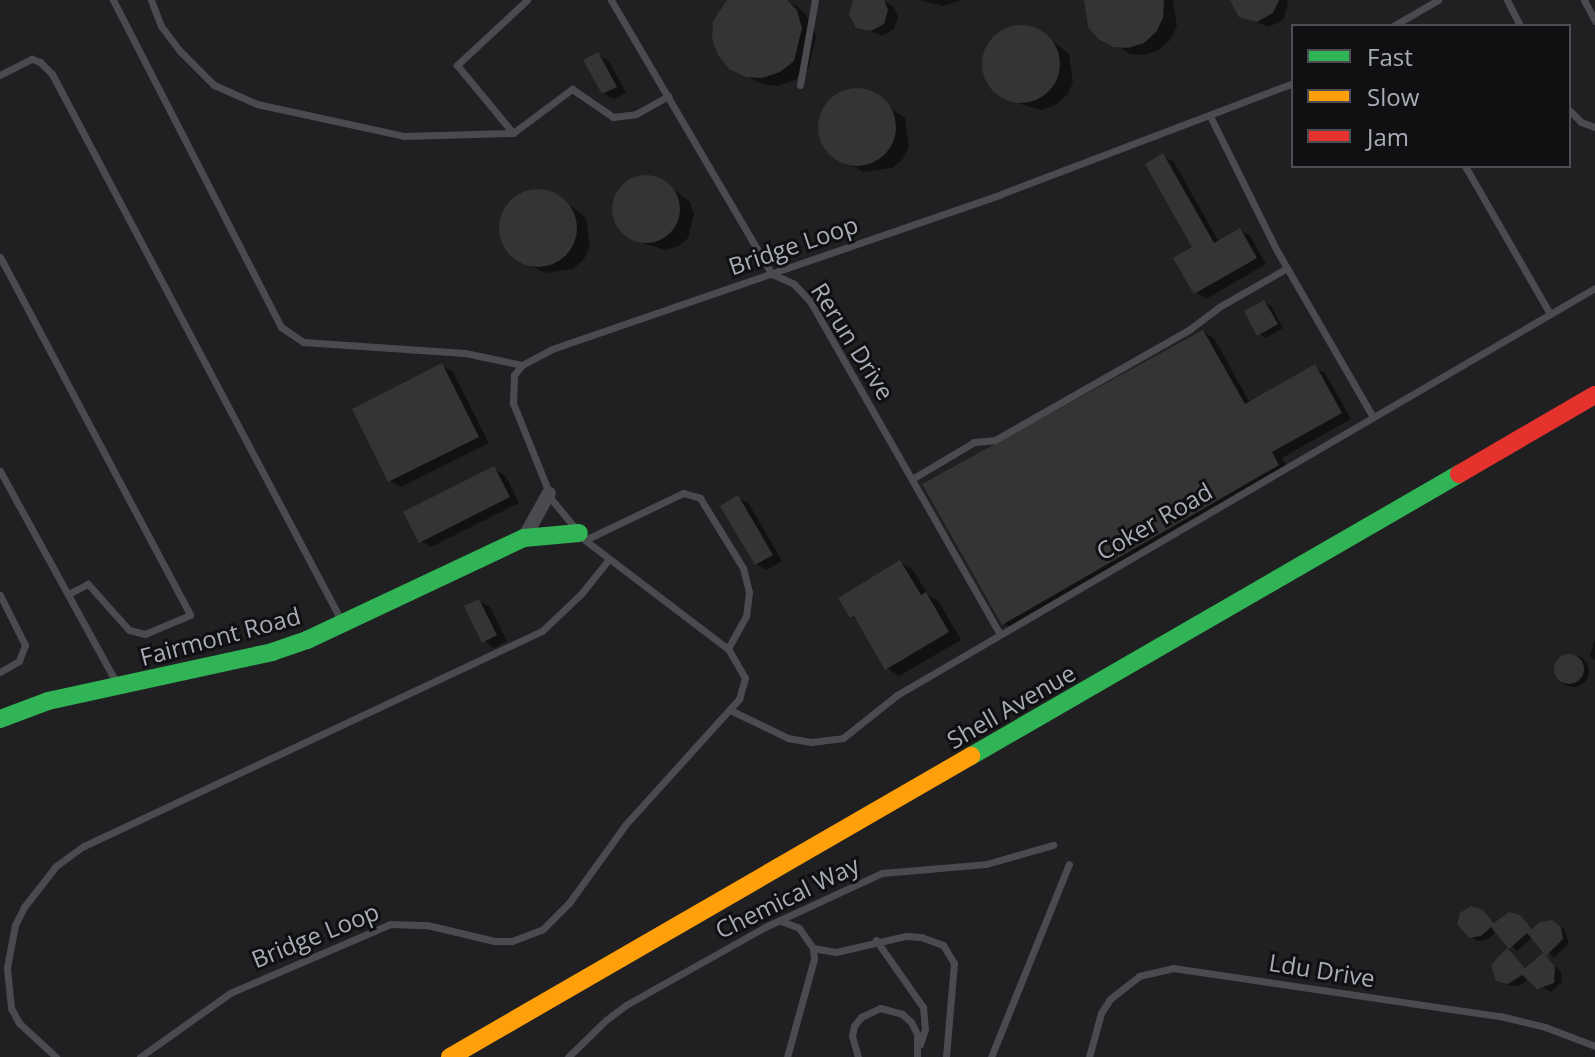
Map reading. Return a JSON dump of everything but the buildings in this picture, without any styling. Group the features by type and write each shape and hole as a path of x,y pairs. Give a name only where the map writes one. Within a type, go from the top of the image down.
{"street":[{"name":"Shell Avenue","path":"450,1057 1595,395"},
{"path":"524,538 549,493"},
{"name":"Fairmont Road","path":"0,719 48,701 272,652 342,623 524,538 582,537"}],"lane":[{"path":"113,0 281,327 303,342 465,353 522,365"},
{"path":"151,0 161,26 188,60 214,85 257,104 404,136 513,133 572,89 613,117 636,114 668,96"},
{"path":"513,133 457,65 527,0"},
{"name":"Rerun Drive","path":"611,0 772,274 794,284 810,301 1000,634"},
{"path":"800,85 815,0"},
{"path":"1396,24 1438,0"},
{"path":"1507,0 1519,24"},
{"path":"1584,0 1595,21"},
{"path":"0,75 32,59 52,74 342,623"},
{"name":"Bridge Loop","path":"140,1057 230,993 390,924 427,925 494,941 512,941 543,929 569,903 626,824 730,710 744,688 745,678 728,649 582,537 549,493 513,403 514,375 522,365 552,349 772,274 1291,84"},
{"path":"1571,112 1581,122 1595,127"},
{"path":"1210,116 1287,268 1373,417"},
{"path":"1466,168 1550,314"},
{"path":"0,257 190,615 145,634 129,630 88,584 68,594"},
{"path":"912,479 974,442 995,440 1190,329 1219,307 1287,268"},
{"name":"Coker Road","path":"730,710 788,738 828,742 843,738 897,695 1595,288"},
{"path":"0,471 118,686"},
{"path":"582,537 683,493 700,498 743,568 749,592 746,616 728,649"},
{"path":"56,1057 19,1023 7,990 7,968 15,925 24,907 56,866 84,846 542,631 581,594 609,559"},
{"path":"0,595 25,645 19,661 0,672"},
{"name":"Chemical Way","path":"568,1057 626,1005 778,921 892,870 986,864 1053,845"},
{"path":"991,1057 1069,864"},
{"path":"778,921 799,928 813,948 813,969 787,1057"},
{"path":"813,948 836,952 876,940 921,937 936,941 950,953 954,975 946,1057"},
{"path":"876,940 889,964 912,987 923,1007 925,1029 917,1057"},
{"name":"Ldu Drive","path":"1089,1057 1101,1013 1110,999 1139,976 1173,968 1512,1018 1595,1046"},
{"path":"858,1057 852,1036 854,1026 861,1017 880,1008 902,1014 911,1022 919,1046"}],"shaded area":[{"path":"0,0 1595,0 1595,1057 0,1057"}],"traffic: fast":[{"path":"971,756 1459,474"},
{"path":"0,719 48,701 272,652 307,640 524,538 579,533"}],"traffic: slow":[{"path":"450,1057 971,756"}],"traffic: jam":[{"path":"1459,474 1595,395"}]}
